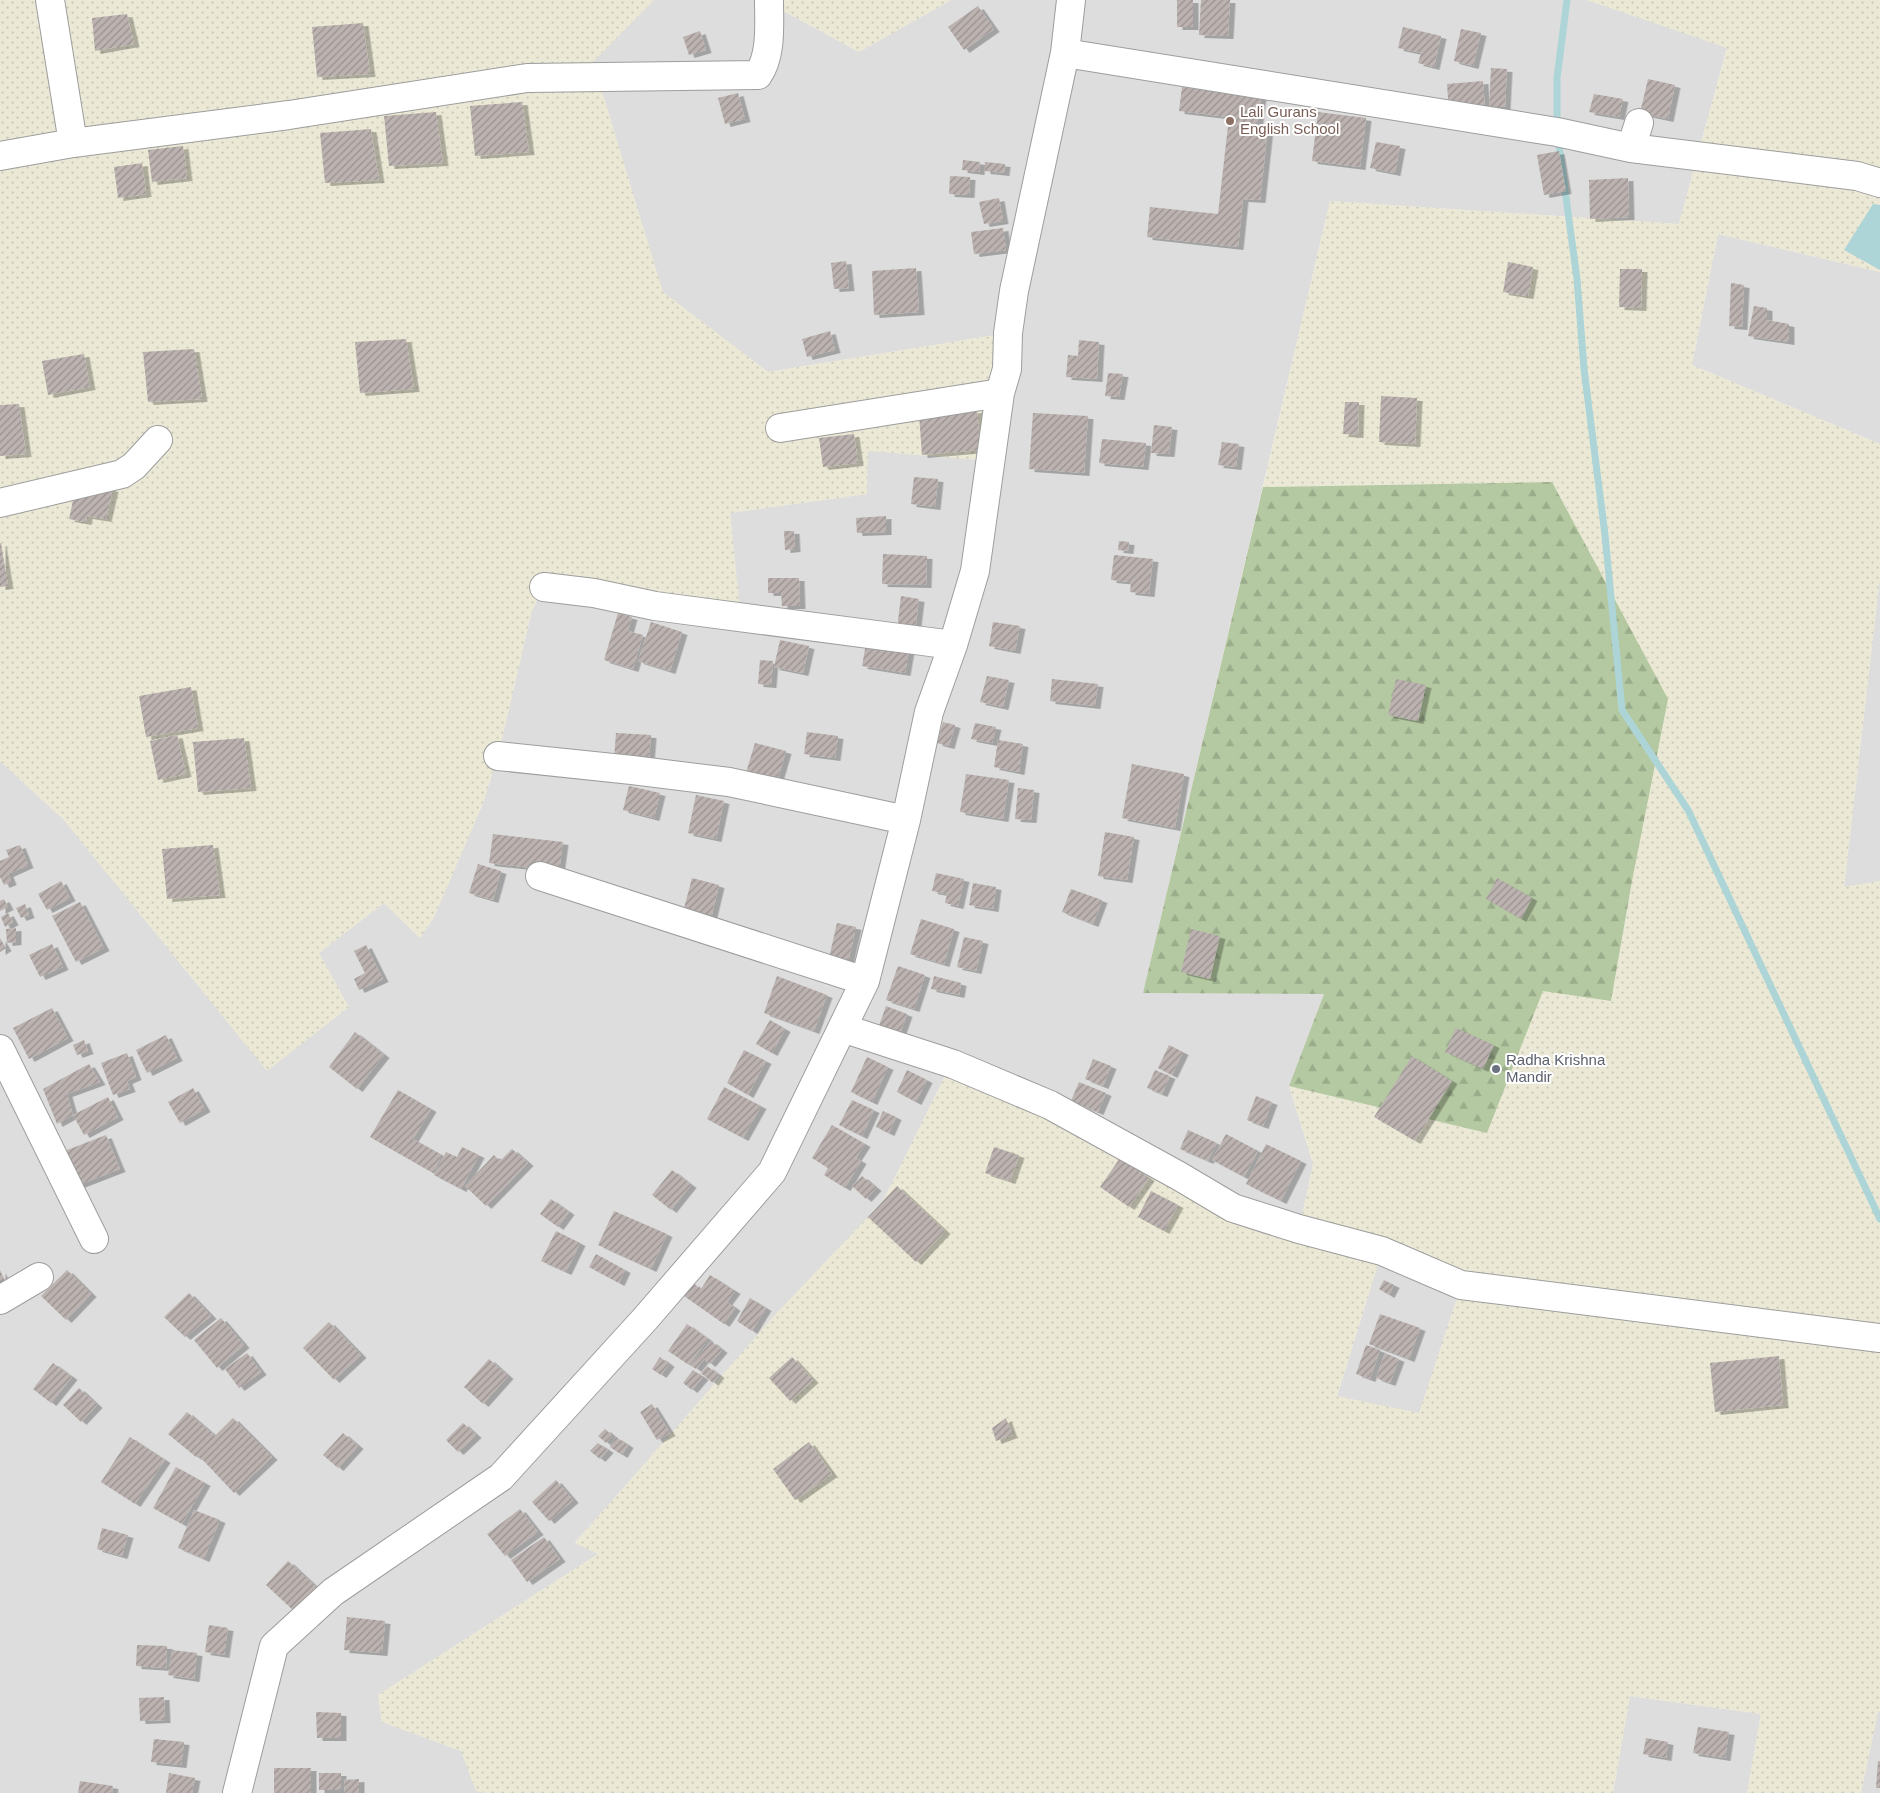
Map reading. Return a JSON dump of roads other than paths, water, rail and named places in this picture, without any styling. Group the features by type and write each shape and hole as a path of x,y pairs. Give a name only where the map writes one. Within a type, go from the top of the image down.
{"street":[{"path":"50,0 73,144"},
{"path":"0,156 527,78 758,75 764,66 766,58 769,0"},
{"path":"237,1793 274,1646 333,1592 501,1477 646,1319 772,1172 865,981 906,820 929,712 953,645 975,571 1000,393 1007,369 1008,333 1014,291 1065,53 1071,0"},
{"path":"1065,53 1557,132 1635,136 1857,176 1880,183"},
{"path":"780,428 1000,393"},
{"path":"0,503 122,474 134,466 158,440"},
{"path":"544,587 594,593 655,606 953,645"},
{"path":"498,756 728,782 906,820"},
{"path":"540,876 865,981"},
{"path":"842,1028 953,1064 1050,1105 1233,1208 1299,1229 1382,1251 1461,1285 1880,1338"},
{"path":"0,1049 94,1239"},
{"path":"0,1300 39,1277"}],"water":[{"path":"1873,204 1880,205 1880,270 1844,250"}],"waterway":[{"path":"1557,127 1557,78 1567,0"},
{"path":"1558,138 1577,279 1584,369 1605,535 1622,710 1688,810 1880,1219"}],"place":[{"name":"Lali Gurans English School","path":"1230,121"},
{"name":"Radha Krishna Mandir","path":"1496,1069"}]}
